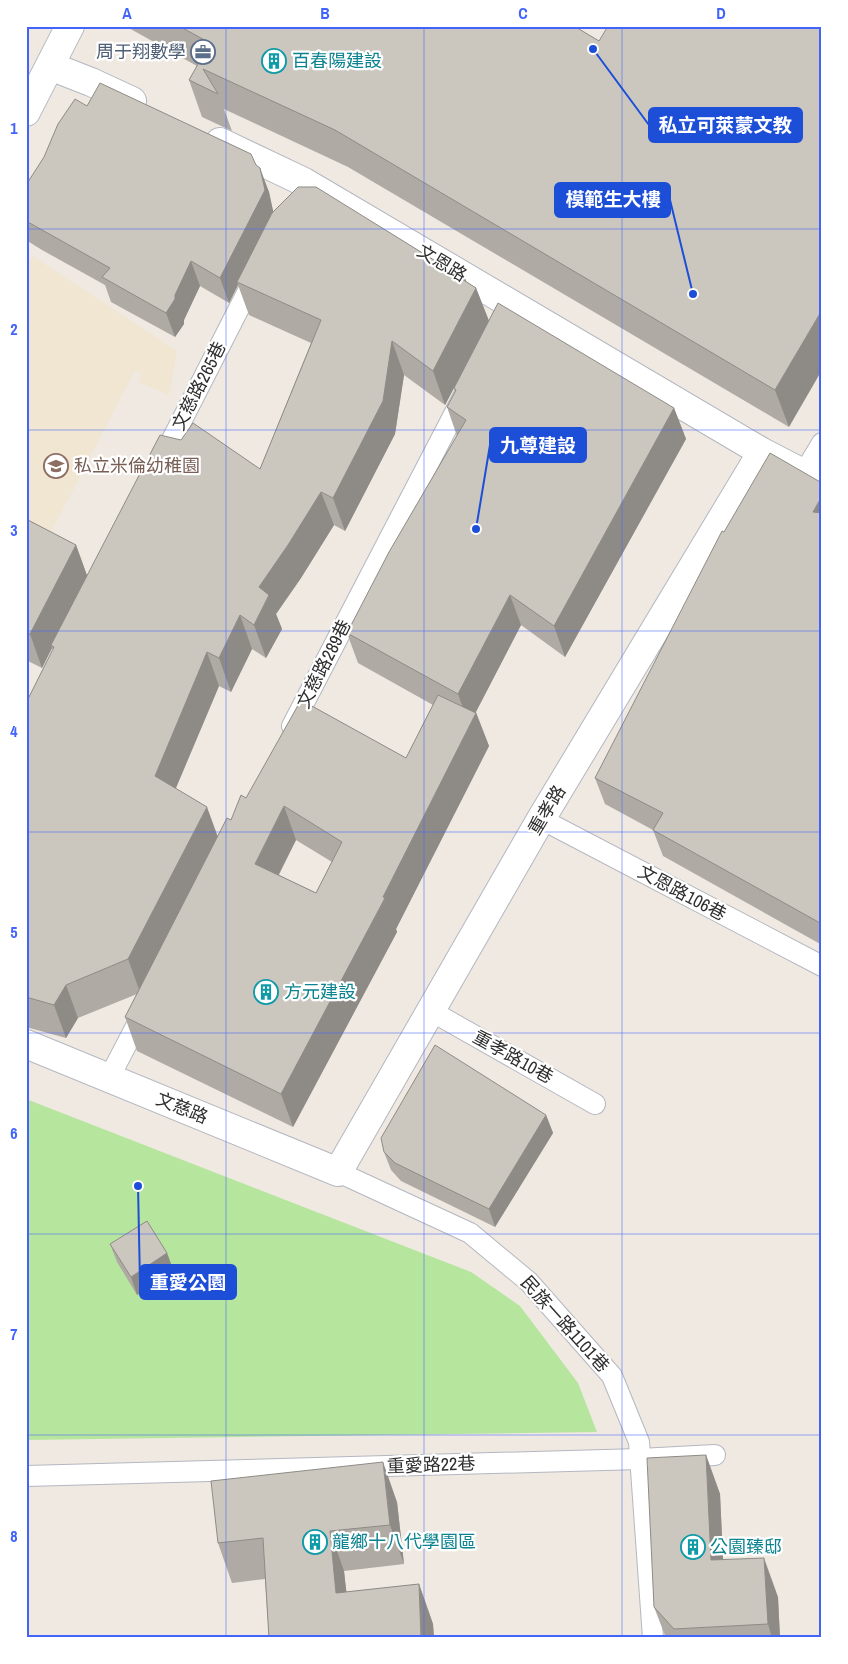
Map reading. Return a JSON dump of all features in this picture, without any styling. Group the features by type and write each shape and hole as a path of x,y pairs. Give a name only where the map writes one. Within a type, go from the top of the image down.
{"street":[{"path":"26,112 70,26"},
{"path":"50,66 84,79 153,111"},
{"name":"文恩路","path":"198,132 300,190 506,313 813,478"},
{"name":"重孝路","path":"338,1172 542,819 762,452"},
{"name":"文慈路","path":"26,1044 338,1172"}],"lane":[{"name":"文慈路265巷","path":"152,480 264,261"},
{"name":"文慈路289巷","path":"283,743 474,374"},
{"path":"813,478 822,443"},
{"name":"文恩路106巷","path":"542,819 822,966"},
{"path":"109,1078 151,998"},
{"name":"重孝路10巷","path":"431,1011 595,1104"},
{"name":"民族一路1101巷","path":"338,1172 470,1233 529,1282 612,1376 639,1442 653,1638"},
{"name":"重愛路22巷","path":"26,1476 640,1459 715,1455"}],"shaded area":[{"name":"私立米倫幼稚園","path":"32,256 177,351 169,395 138,382 142,374 135,370 49,536 84,558 71,569 26,538 26,267"}],"green space":[{"path":"26,1099 471,1272 520,1306 578,1383 597,1432 26,1440"}],"building":[{"path":"179,26 574,26 599,41 608,26 822,26 822,310 775,390 335,130 203,69 218,94 189,80 210,43"},
{"path":"100,83 251,154 256,165 260,168 265,190 220,278 191,261 175,295 175,299 166,313 102,277 110,268 26,221 26,185 44,157 58,124 75,99 87,106"},
{"path":"298,187 316,187 442,265 464,275 462,279 476,288 433,371 392,341 383,401 333,498 321,492 259,587 269,595 254,625 240,615 219,658 207,652 155,776 207,807 128,959 66,985 54,1005 26,997 26,703 54,647 51,645 160,435 181,440 193,423 260,469 321,320 237,282 272,213"},
{"path":"498,303 674,408 554,626 510,595 458,694 347,633 389,552 466,420 447,407 456,390 454,388"},
{"path":"770,453 822,483 822,496 813,512 822,513 822,924 653,830 663,813 595,778 722,531 724,532"},
{"path":"26,519 76,545 30,634 26,632"},
{"path":"438,695 476,713 383,897 385,898 281,1094 125,1017 227,818 231,820 241,795 246,798 301,700 406,758","holes":["284,806 342,842 316,893 255,864"]},
{"path":"435,1045 546,1115 489,1209 395,1163 384,1152 381,1138"},
{"path":"147,1221 167,1253 131,1277 110,1244"},
{"path":"706,1455 711,1560 764,1558 768,1624 674,1629 654,1607 647,1458"},
{"path":"383,1462 390,1525 330,1531 336,1593 419,1584 421,1638 269,1638 263,1538 218,1543 211,1481"}],"place":[{"name":"私立可萊蒙文教","path":"593,49"},
{"name":"周于翔數學","path":"203,52"},
{"name":"百春陽建設","path":"274,61"},
{"name":"模範生大樓","path":"693,294"},
{"name":"私立米倫幼稚園","path":"56,466"},
{"name":"九尊建設","path":"476,529"},
{"name":"方元建設","path":"266,992"},
{"name":"重愛公園","path":"138,1186"},
{"name":"龍鄉十八代學園區","path":"315,1542"},
{"name":"公園臻邸","path":"693,1547"}]}
